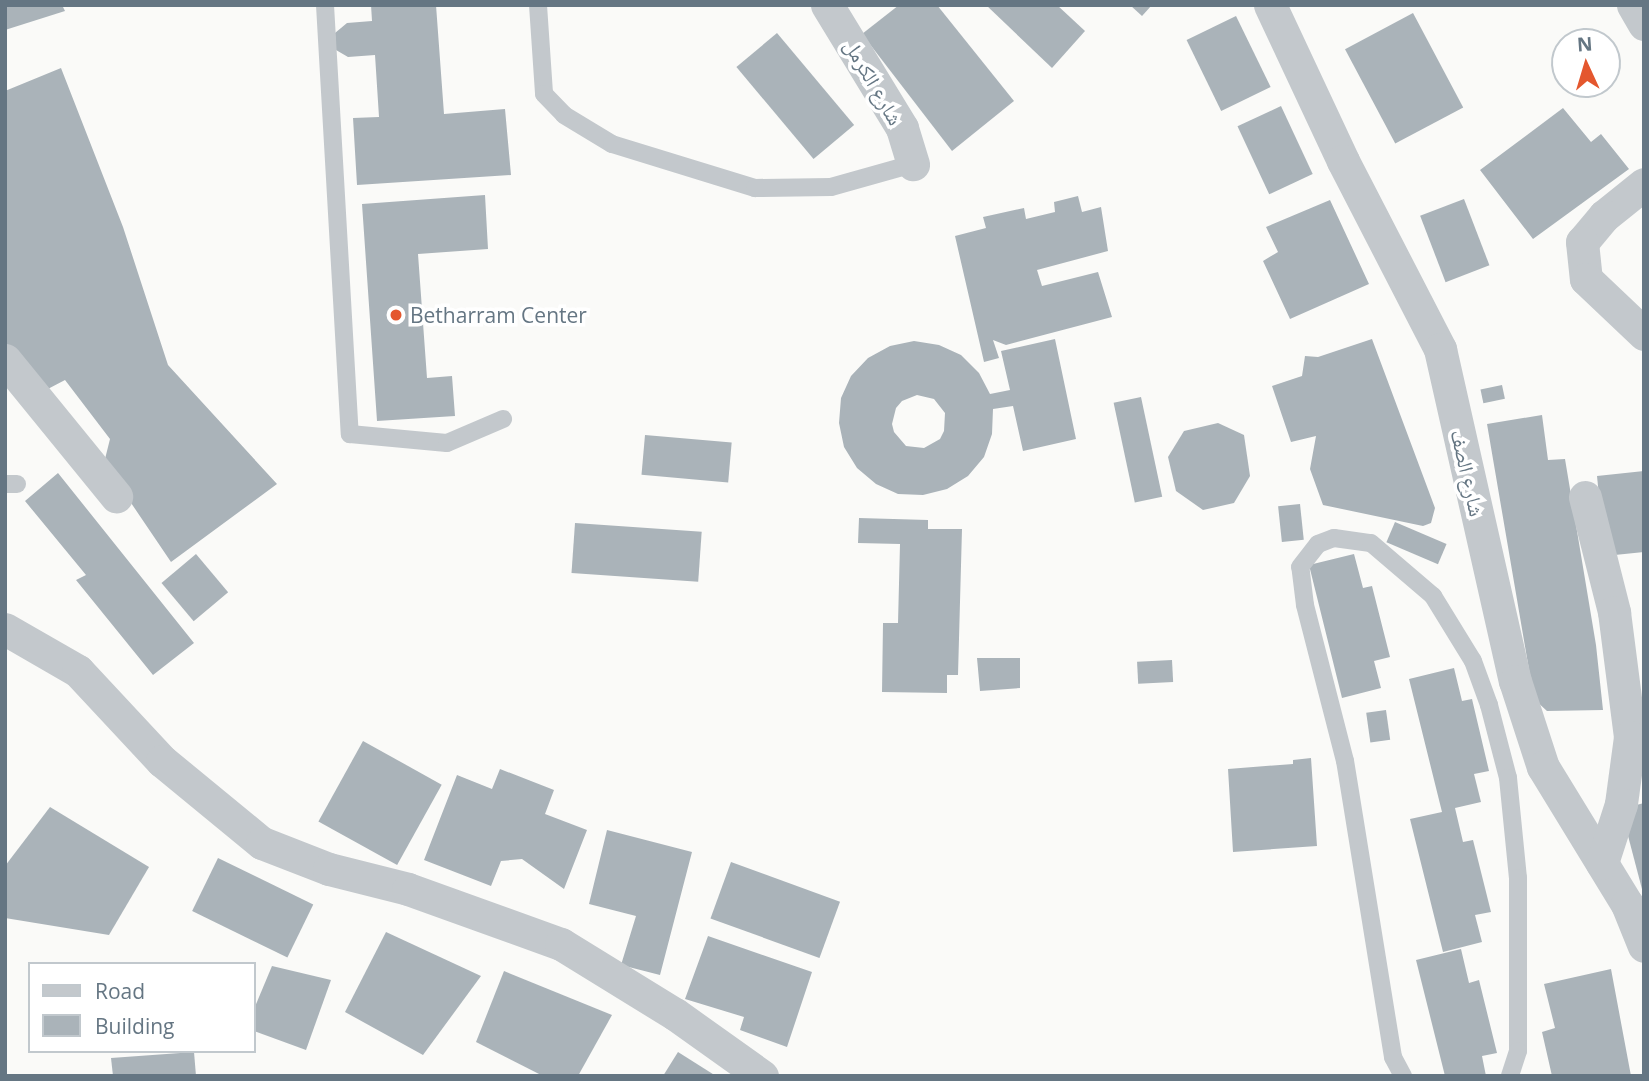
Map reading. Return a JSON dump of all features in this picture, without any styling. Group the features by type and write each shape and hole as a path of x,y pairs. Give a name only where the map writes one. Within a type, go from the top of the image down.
{"street":[{"name":"شارع الكرمل","path":"827,5 902,128 913,164"},
{"name":"شارع الصف","path":"1270,5 1343,161 1440,349 1515,681 1526,773 1602,863 1627,904 1644,946"},
{"path":"1633,5 1644,24"},
{"path":"1644,184 1604,216 1582,242 1586,279 1644,334"},
{"path":"5,360 116,496"},
{"path":"1586,497 1614,612 1630,737 1621,804 1602,863"},
{"path":"5,629 78,671 162,761 262,843 329,869 408,889 561,944 675,1014 762,1076"}],"lane":[{"path":"325,5 350,434 447,443 503,419"},
{"path":"538,5 544,94 564,115 612,144 755,188 831,187 913,164"},
{"path":"1404,1076 1393,1057 1345,761 1305,605 1300,566 1318,544 1334,538 1371,543 1433,596 1473,661 1526,773 1518,878 1518,1051 1510,1076"}],"building":[{"path":"5,5 62,5 65,11 5,30"},
{"path":"371,5 436,5 444,114 505,109 511,175 357,185 353,118 379,117 375,55 348,57 336,50 335,33 347,23 372,21"},
{"path":"899,5 937,5 1014,101 952,151 862,34"},
{"path":"986,5 1057,5 1085,31 1052,68"},
{"path":"1130,5 1152,5 1142,16"},
{"path":"1413,13 1463,107 1395,144 1345,49"},
{"path":"1236,16 1271,87 1221,111 1187,40"},
{"path":"777,33 854,125 814,159 736,67"},
{"path":"61,68 123,227 168,365 277,484 171,562 104,463 110,439 65,380 44,391 5,346 5,91"},
{"path":"1281,106 1313,174 1269,194 1237,126"},
{"path":"1563,108 1591,142 1601,134 1629,169 1533,239 1480,170"},
{"name":"Betharram Center","path":"485,195 488,249 418,254 427,378 452,376 455,416 377,421 362,204"},
{"path":"1078,196 1082,212 1101,207 1108,251 1037,270 1042,286 1098,272 1112,317 1006,345 993,340 999,358 984,362 955,236 986,228 983,217 1024,208 1026,219 1055,212 1054,202"},
{"path":"1464,199 1489,265 1446,282 1420,216"},
{"path":"1330,200 1369,284 1290,319 1263,261 1278,252 1266,227"},
{"path":"1055,339 1076,439 1023,451 1013,406 993,409 992,434 984,457 968,476 947,489 923,495 898,494 876,484 857,468 844,447 839,423 841,398 851,376 868,358 890,346 914,341 939,345 961,355 979,373 990,394 1010,390 1001,351","holes":["917,395 934,399 945,413 944,431 940,439 924,448 906,446 894,432 892,424 896,408 902,401"]},
{"path":"1372,339 1435,508 1431,523 1423,526 1323,505 1310,469 1316,436 1291,442 1272,386 1302,376 1305,356 1318,357"},
{"path":"1502,385 1505,399 1483,403 1480,390"},
{"path":"1141,397 1162,497 1135,503 1114,403"},
{"path":"1542,415 1548,460 1565,459 1596,645 1603,710 1547,711 1534,699 1487,424"},
{"path":"1218,423 1244,435 1250,476 1234,503 1203,510 1176,491 1168,457 1184,431"},
{"path":"645,435 732,443 728,482 642,475"},
{"path":"1644,471 1644,552 1605,556 1597,476"},
{"path":"58,473 194,643 153,675 76,580 86,575 25,501"},
{"path":"1300,504 1304,540 1282,542 1278,506"},
{"path":"859,518 928,520 928,529 962,529 958,675 947,675 947,693 882,692 883,623 898,623 900,544 858,543"},
{"path":"1395,522 1447,544 1438,564 1386,542"},
{"path":"575,523 702,532 698,582 572,573"},
{"path":"196,554 228,592 194,621 162,583"},
{"path":"1354,554 1363,588 1372,586 1390,657 1374,661 1381,688 1342,698 1309,565"},
{"path":"977,658 1020,658 1020,688 980,691"},
{"path":"1172,660 1173,682 1138,684 1137,662"},
{"path":"1454,668 1462,701 1472,699 1489,771 1474,774 1481,802 1455,808 1463,842 1473,840 1491,912 1475,915 1482,942 1443,952 1410,819 1442,812 1409,679"},
{"path":"1386,710 1390,740 1370,742 1366,713"},
{"path":"363,741 442,785 397,865 318,821"},
{"path":"1311,758 1317,846 1233,852 1228,769 1293,764 1293,760"},
{"path":"500,769 554,790 545,814 587,830 564,889 522,859 501,861 491,886 424,860 457,775 492,789"},
{"path":"1644,803 1644,893 1643,893 1621,809"},
{"path":"50,807 149,867 109,935 5,918 5,866"},
{"path":"607,830 692,852 660,975 621,965 636,916 589,904"},
{"path":"218,858 313,904 287,957 192,911"},
{"path":"731,862 840,902 819,958 710,918"},
{"path":"386,932 481,976 423,1055 345,1012"},
{"path":"708,936 812,972 787,1047 740,1030 744,1017 685,999"},
{"path":"1461,949 1469,983 1479,980 1497,1053 1482,1056 1486,1076 1445,1076 1416,960"},
{"path":"272,966 331,980 306,1050 256,1032 256,1004"},
{"path":"1611,969 1631,1076 1552,1076 1542,1032 1555,1028 1544,984"},
{"path":"504,971 612,1015 578,1076 543,1076 476,1042"},
{"path":"678,1052 716,1076 663,1076"},
{"path":"194,1053 196,1076 113,1076 111,1058"}],"place":[{"name":"Betharram Center","path":"396,315"}]}
